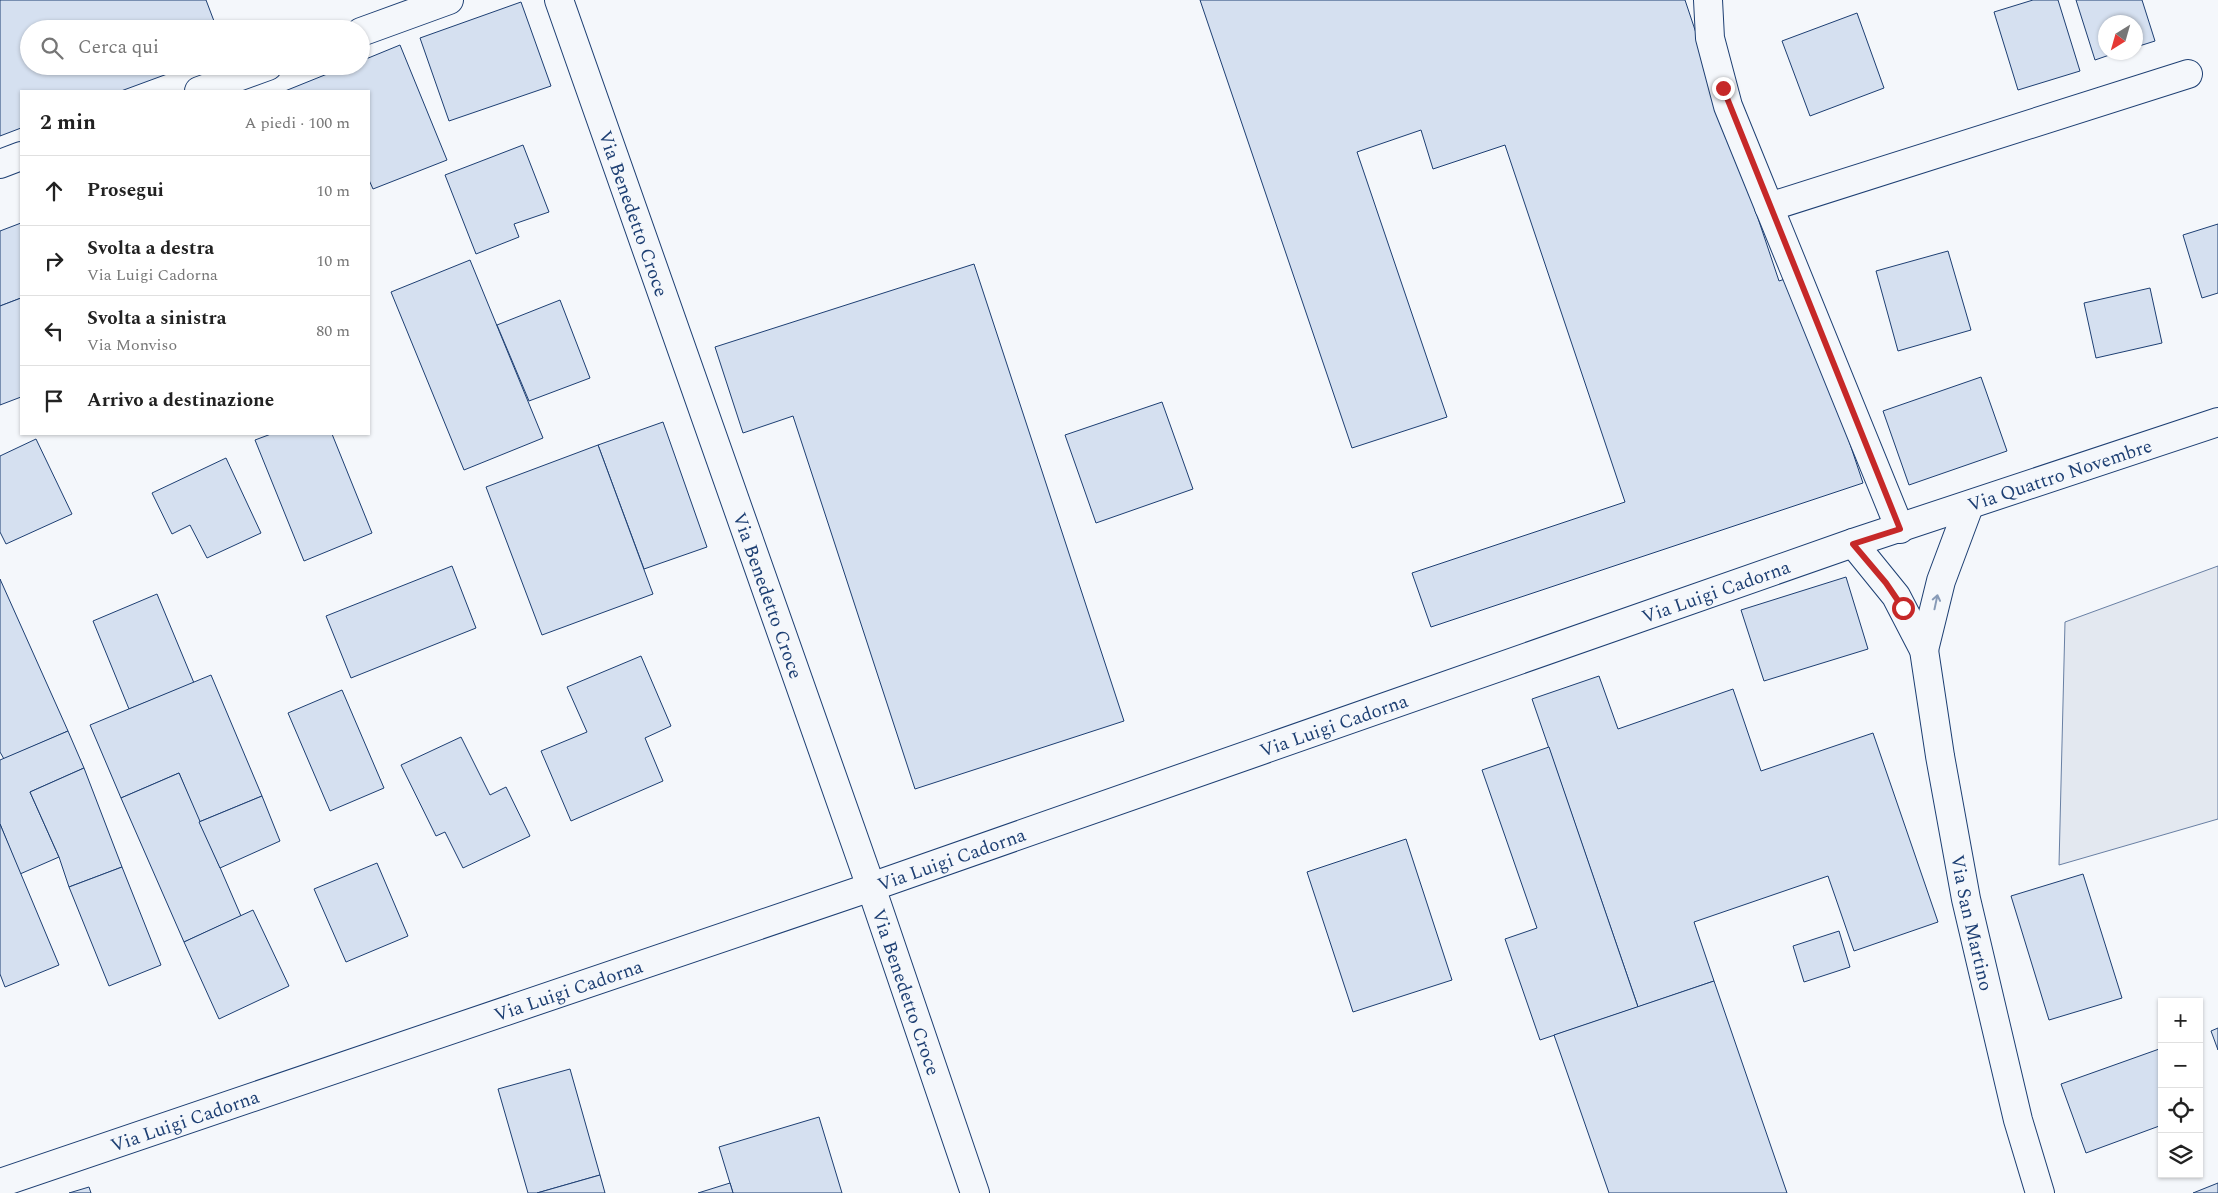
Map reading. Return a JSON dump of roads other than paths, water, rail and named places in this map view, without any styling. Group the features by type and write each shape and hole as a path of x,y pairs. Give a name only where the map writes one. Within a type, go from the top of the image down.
{"street":[{"path":"370,29 449,0"},
{"name":"Via Benedetto Croce","path":"559,0 871,887 975,1193"},
{"path":"1708,0 1710,38 1728,106 1900,529"},
{"path":"1769,207 2188,74"},
{"path":"202,90 243,75"},
{"path":"0,164 20,156"},
{"name":"Via Quattro Novembre","path":"1900,529 2218,422"},
{"path":"1924,650 1941,581 1969,506"},
{"name":"Via Luigi Cadorna","path":"0,1182 871,887 1900,529"},
{"path":"1853,544 1896,596 1924,650"},
{"name":"Via San Martino","path":"1924,650 1940,756 1966,899 2018,1120 2040,1193"}]}
